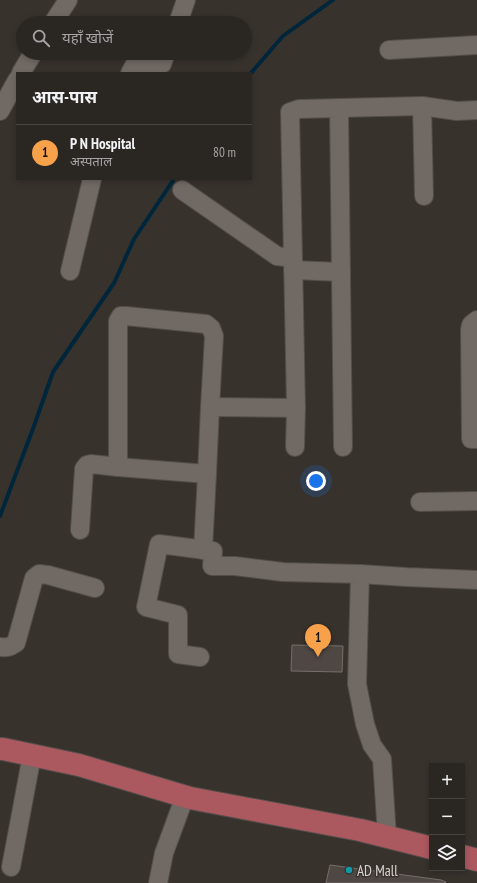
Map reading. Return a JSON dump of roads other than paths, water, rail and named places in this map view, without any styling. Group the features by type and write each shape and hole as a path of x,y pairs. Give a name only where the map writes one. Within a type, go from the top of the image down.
{"main road":[{"path":"0,749 3,748 79,765 185,796 360,830 429,847"},
{"path":"465,857 477,860"}],"street":[{"path":"58,16 68,0"},
{"path":"180,16 186,0"},
{"path":"389,50 477,45"},
{"path":"22,72 29,60"},
{"path":"131,72 135,64 140,62 158,65 162,64 163,60"},
{"path":"0,111 16,82"},
{"path":"422,106 424,196"},
{"path":"295,448 296,408 290,112 299,109 422,106 456,111 477,110"},
{"path":"339,108 343,447"},
{"path":"70,272 92,180"},
{"path":"182,190 277,256 293,264 341,272"},
{"path":"118,467 118,321 121,316 206,324 211,328 214,336 203,550"},
{"path":"477,320 471,325 470,338 471,439 477,439"},
{"path":"210,407 296,408"},
{"path":"80,530 84,469 86,465 91,464 208,474"},
{"path":"420,502 477,501"},
{"path":"200,657 178,654 178,615 146,607 159,544 213,551 212,566 235,566 283,572 477,580"},
{"path":"0,647 10,647 16,642 34,578 39,574 48,575 95,588"},
{"path":"360,574 357,684 365,724 372,744 382,759 387,836"},
{"path":"11,867 32,755"},
{"path":"158,883 164,853 185,796"}],"waterway":[{"path":"252,72 283,36 333,0"},
{"path":"0,516 53,372 114,283 134,239 173,180"}],"place":[{"name":"P N Hospital","path":"318,657"},
{"name":"AD Mall","path":"349,870"}]}
